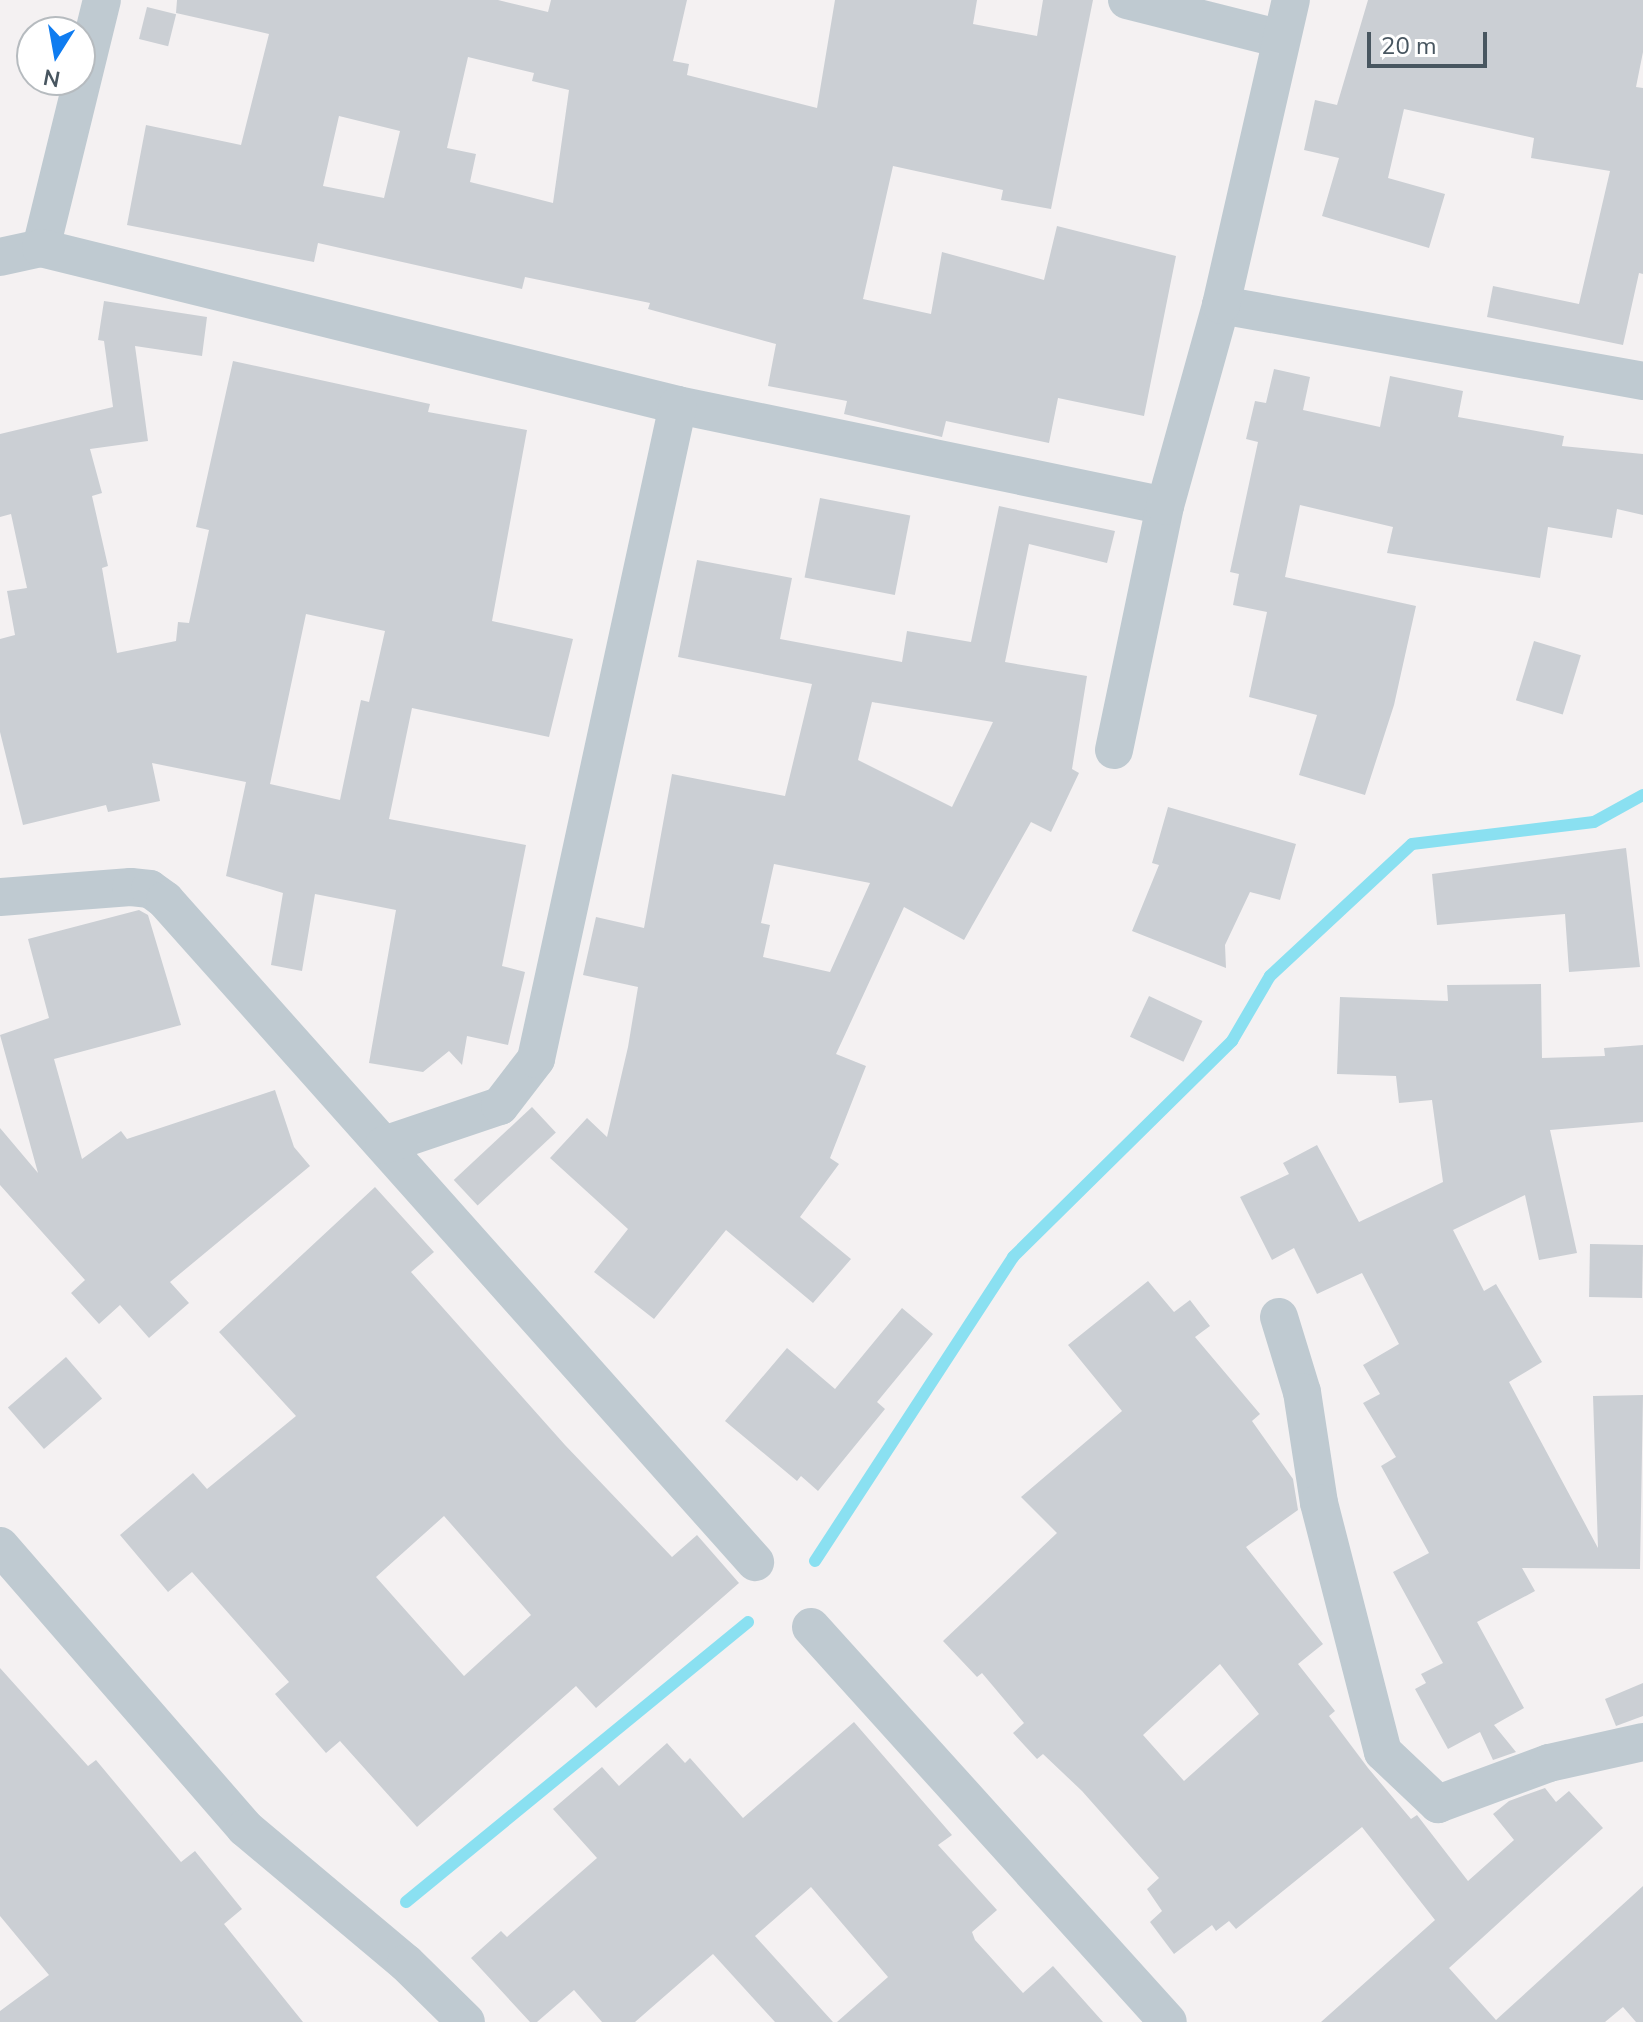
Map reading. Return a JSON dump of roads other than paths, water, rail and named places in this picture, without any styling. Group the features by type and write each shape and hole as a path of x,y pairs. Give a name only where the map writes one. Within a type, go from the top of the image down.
{"street":[{"path":"41,248 102,0"},
{"path":"1127,0 1281,39"},
{"path":"1114,750 1165,506 1221,305 1291,0"},
{"path":"0,257 41,248 678,405 1165,506"},
{"path":"1221,305 1643,381"},
{"path":"384,1145 500,1106 536,1059 678,405"},
{"path":"0,897 150,889 165,900 755,1562"},
{"path":"1279,1317 1302,1392 1319,1503 1383,1752 1438,1804 1549,1763 1640,1750"},
{"path":"0,1546 245,1828 406,1963 466,2022"},
{"path":"811,1627 1168,2022"}],"waterway":[{"path":"815,1561 1013,1257 1232,1041 1270,976 1412,844 1594,822 1643,795"},
{"path":"406,1902 748,1622"}]}
